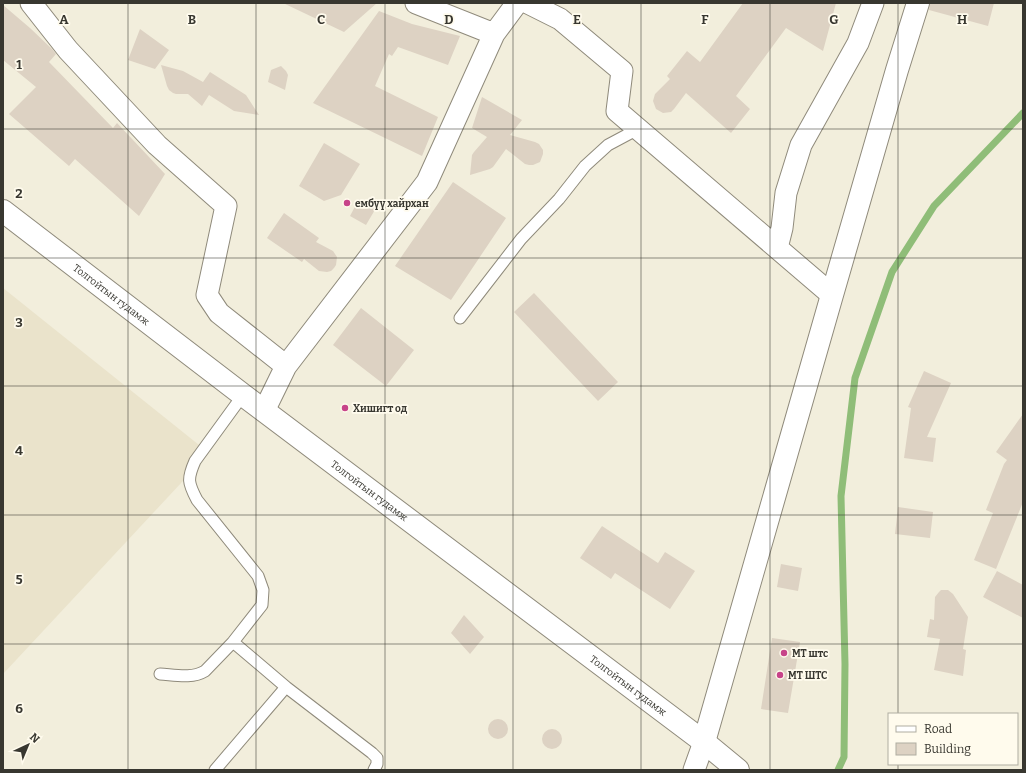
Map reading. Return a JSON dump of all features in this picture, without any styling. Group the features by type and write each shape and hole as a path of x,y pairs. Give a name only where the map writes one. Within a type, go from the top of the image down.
{"main road":[{"path":"704,742 832,294 918,3"},
{"name":"Толгойтын гудамж","path":"3,211 264,411 704,742 738,770"}],"street":[{"path":"31,3 68,50 157,146 226,206 207,296 219,313 286,366"},
{"path":"416,3 494,34"},
{"path":"264,411 286,366 428,182 494,34 517,3"},
{"path":"528,3 560,19 622,70 617,111 832,294"},
{"path":"777,248 782,228 786,193 801,145 858,43 873,3"},
{"path":"694,770 704,742"}],"lane":[{"path":"460,318 521,239 586,166 608,145 638,129"},
{"path":"160,674 194,675 205,671 233,642 262,605 263,590 258,576 197,500 189,486 189,473 195,461 243,395"},
{"path":"233,642 286,687 372,753 377,758 377,764 374,770"},
{"path":"215,770 286,687"}],"shaded area":[{"path":"3,288 209,453 3,674"}],"building":[{"path":"283,3 377,3 344,32"},
{"path":"743,3 836,3 823,51 786,28 736,96 750,109 731,133 686,93 671,112 663,113 656,109 653,101 655,94 670,79 667,76 687,51 700,62"},
{"path":"930,3 994,3 988,26 929,10"},
{"path":"3,5 52,49 56,54 49,62 113,128 117,123 165,174 139,216 75,159 69,166 9,114 36,87 3,60"},
{"path":"379,11 412,24 460,36 448,65 398,47 392,56 389,54 375,86 438,117 422,156 313,103"},
{"path":"140,29 169,50 155,69 128,60"},
{"path":"161,65 183,71 203,82 210,72 246,95 259,115 234,111 209,95 202,106 188,94 173,93 167,86"},
{"path":"281,66 288,75 285,90 268,82 271,70"},
{"path":"482,97 522,120 510,135 539,144 543,150 540,162 533,165 525,164 506,149 493,167 470,175 472,155 487,137 472,128"},
{"path":"324,143 360,164 341,195 324,201 299,186"},
{"path":"453,182 506,218 451,300 395,266"},
{"path":"359,199 376,208 366,225 350,216"},
{"path":"284,213 319,238 316,242 333,251 337,257 336,265 331,271 319,271 304,259 302,262 267,238"},
{"path":"534,293 618,382 598,401 514,312"},
{"path":"361,308 414,350 386,386 333,345"},
{"path":"924,371 951,383 927,437 936,438 933,462 904,458 911,408 908,407"},
{"path":"1023,414 1023,502 996,569 974,560 993,513 986,510 1004,464 1007,460 996,452"},
{"path":"898,507 933,512 930,538 895,534"},
{"path":"602,526 658,563 665,552 695,571 670,609 615,573 611,579 580,558"},
{"path":"781,564 802,568 798,591 777,587"},
{"path":"997,571 1023,585 1023,618 983,597"},
{"path":"941,590 948,590 953,594 968,617 963,649 966,650 963,676 934,670 940,639 927,637 930,619 934,620 935,597"},
{"path":"464,615 484,637 470,654 451,633"},
{"name":"MТ ШТС","path":"772,638 800,642 788,713 761,709"},
{"path":"494,719 502,719 508,725 508,733 502,739 494,739 488,733 488,725"},
{"path":"548,729 556,729 562,735 562,743 556,749 548,749 542,743 542,735"}],"waterway":[{"path":"838,770 844,757 845,664 841,496 855,378 892,272 934,206 1023,113"}],"place":[{"name":"ембүү хайрхан","path":"347,203"},
{"name":"Хишигт од","path":"345,408"},
{"name":"МТ штс","path":"784,653"},
{"name":"MТ ШТС","path":"780,675"}]}
